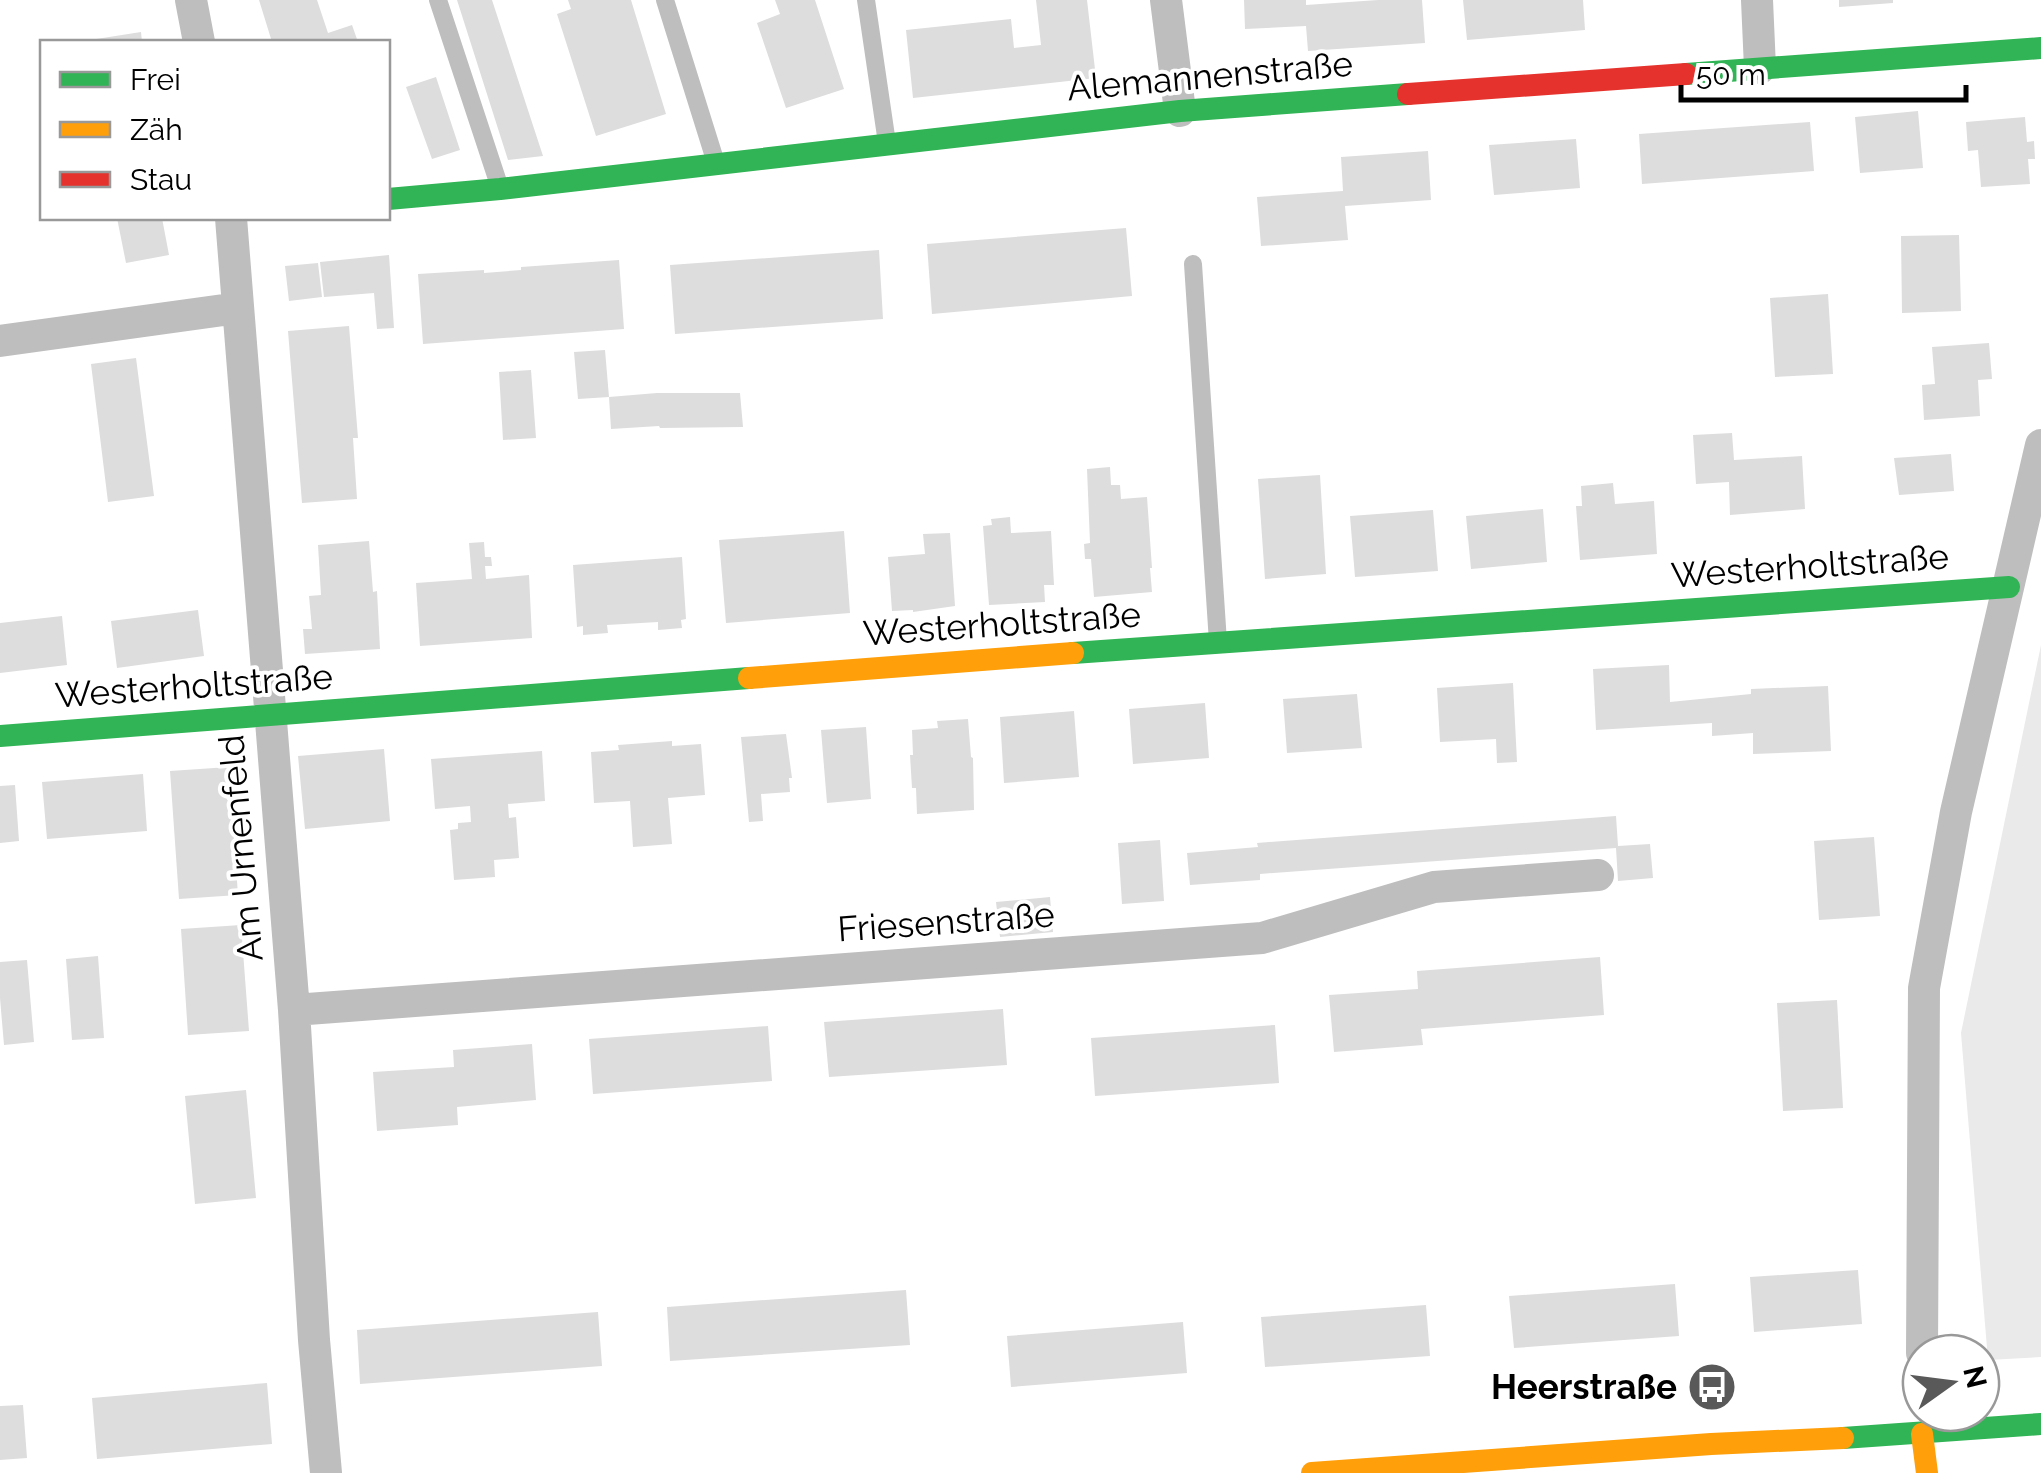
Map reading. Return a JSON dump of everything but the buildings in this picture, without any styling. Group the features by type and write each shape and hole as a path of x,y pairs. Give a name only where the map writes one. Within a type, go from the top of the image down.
{"street":[{"path":"191,0 199,40"},
{"path":"1166,0 1180,112"},
{"path":"1757,0 1760,68"},
{"name":"Alemannenstraße","path":"390,199 1180,112 2041,48"},
{"name":"Am Urnenfeld","path":"231,220 294,1010 326,1473"},
{"path":"0,341 238,308"},
{"path":"1922,1333 1924,988 1956,812 2041,445"},
{"name":"Westerholtstraße","path":"0,736 1218,642 2009,587"},
{"name":"Friesenstraße","path":"294,1010 1262,938 1434,887 1598,875"},
{"path":"2001,1424 2041,1424"},
{"path":"1312,1473 1901,1426"},
{"path":"1923,1433 1927,1473"}],"lane":[{"path":"438,0 500,189"},
{"path":"665,0 716,163"},
{"path":"866,0 886,143"},
{"path":"1193,264 1218,642"}],"shaded area":[{"path":"2041,645 2041,1357 2001,1359 2001,1333 1986,1333 1961,1033"}],"traffic: fast":[{"path":"1686,74 2041,48"},
{"path":"390,199 1180,111 1408,94"},
{"path":"1073,653 2009,587"},
{"path":"0,736 749,678"},
{"path":"1843,1438 2041,1424"}],"traffic: slow":[{"path":"749,678 1073,653"},
{"path":"1922,1434 1927,1473"},
{"path":"1312,1473 1843,1438"}],"traffic: jam":[{"path":"1408,94 1686,74"}],"place":[{"name":"Heerstraße","path":"1712,1387"}]}
